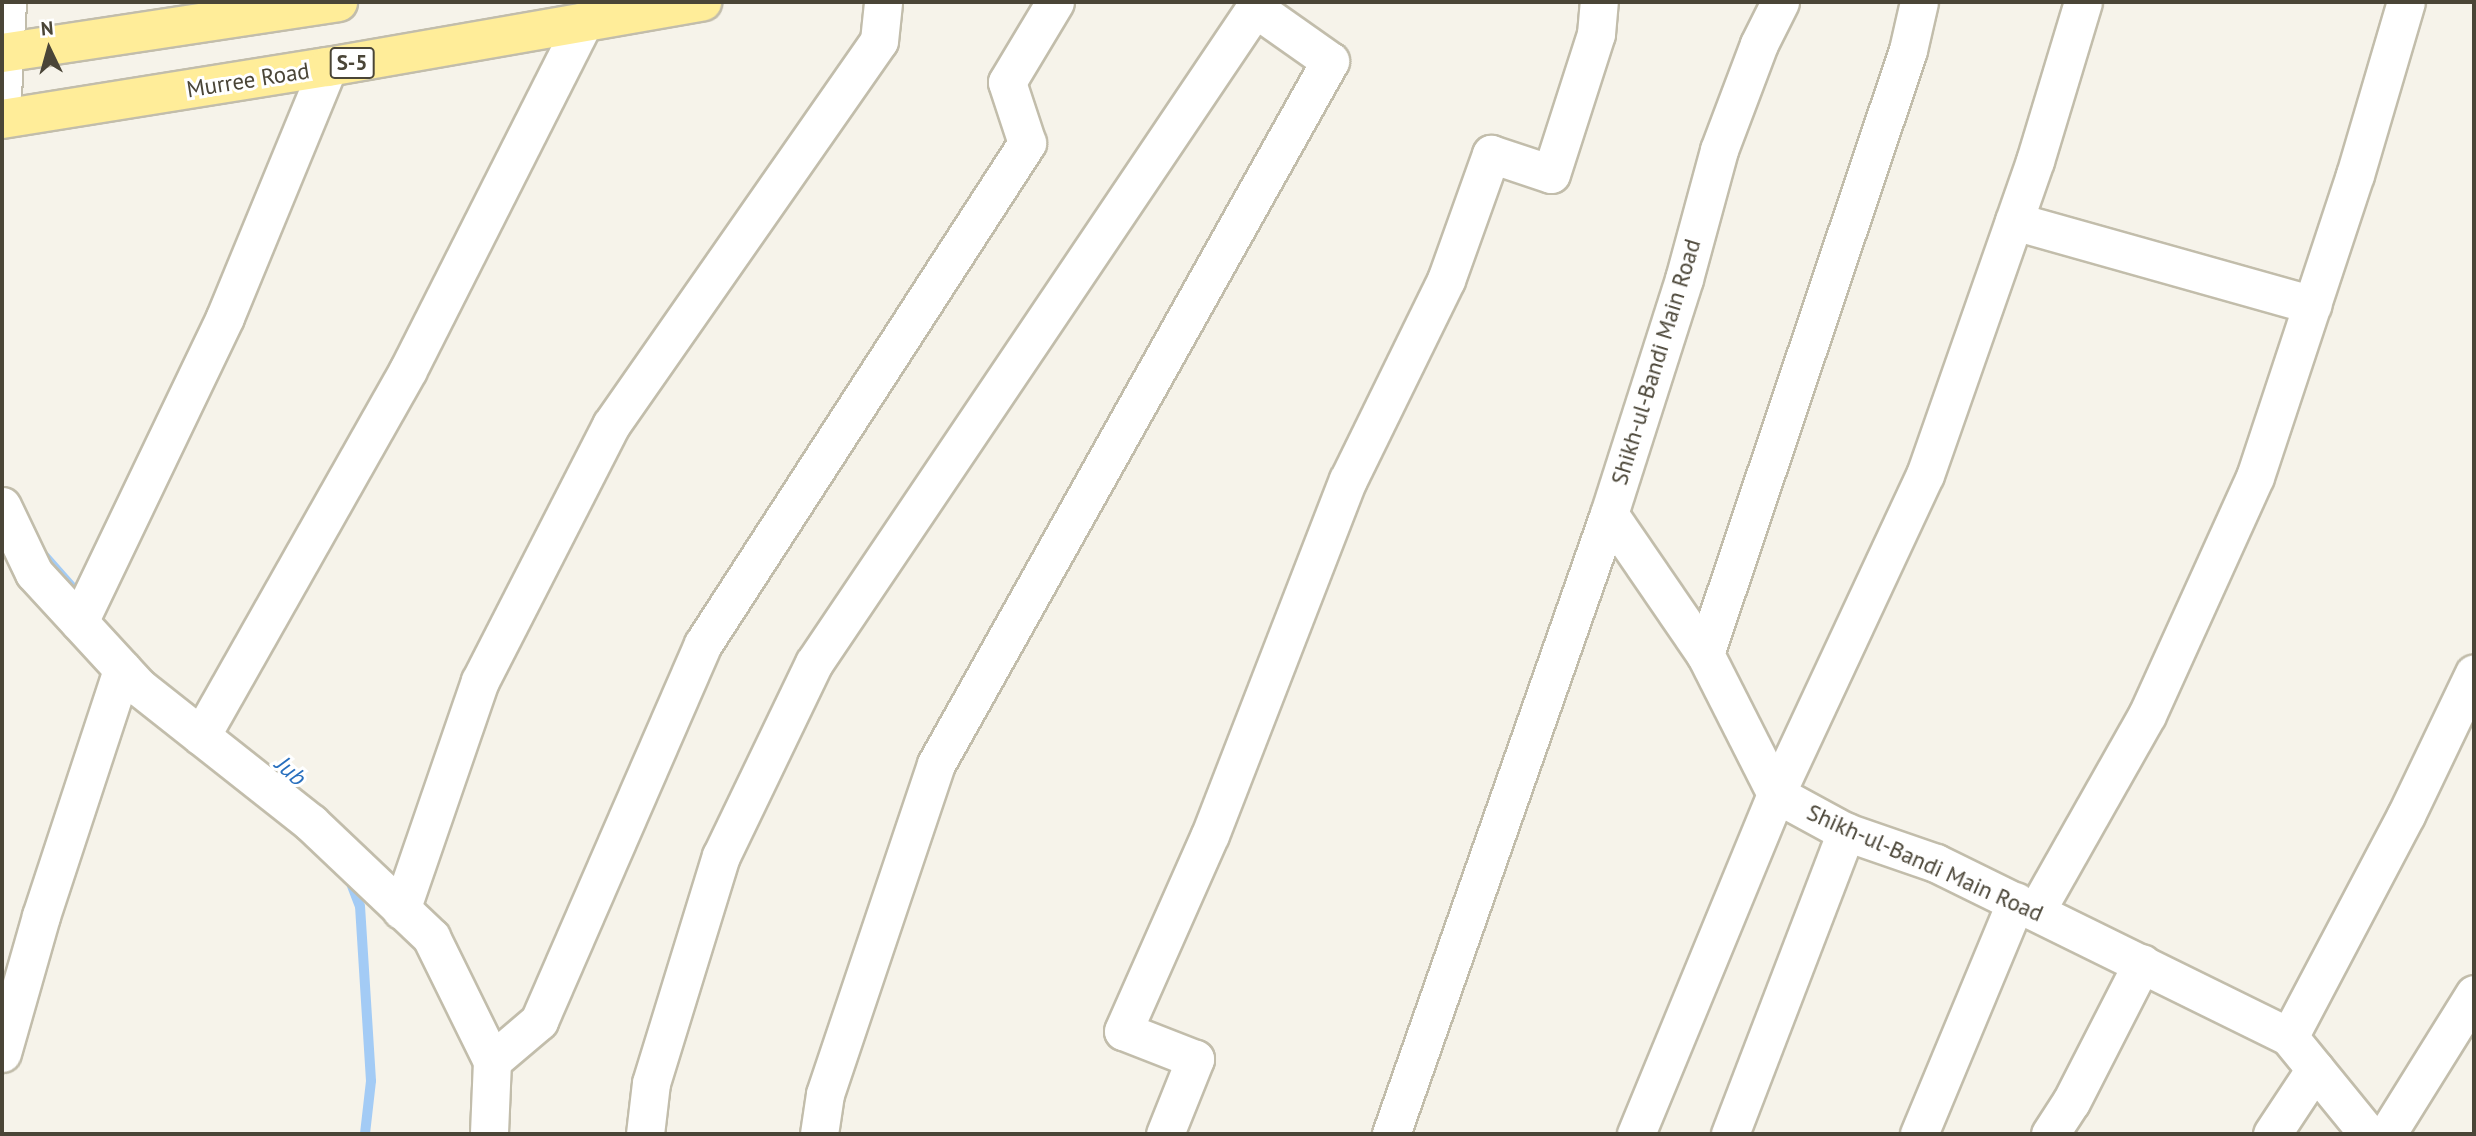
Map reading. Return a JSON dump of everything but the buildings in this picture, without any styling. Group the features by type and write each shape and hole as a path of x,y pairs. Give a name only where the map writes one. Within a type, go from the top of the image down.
{"main road":[{"path":"2,53 338,2"},
{"name":"Murree Road","path":"2,119 328,67 702,2"}],"street":[{"path":"2,94 7,2"},
{"path":"401,910 480,681 611,425 879,41 883,2"},
{"path":"492,1061 539,1021 704,644 1027,143 1007,82 1055,2"},
{"path":"1165,1134 1195,1059 1123,1031 1210,835 1348,480 1446,280 1491,154 1551,174 1595,34 1599,2"},
{"name":"Shikh-ul-Bandi Main Road","path":"1780,2 1759,44 1719,150 1684,279 1609,514 1705,654 1776,794 1846,832 1936,863 2289,1037 2368,1134"},
{"path":"1705,654 1908,50 1919,2"},
{"path":"1636,1134 1776,794 1925,475 2014,221 2082,2"},
{"path":"1919,1134 2026,906 2147,715 2255,477 2312,305 2406,2"},
{"path":"645,1134 651,1083 720,856 814,663 1254,5 1330,61 936,764 825,1094 819,1134"},
{"path":"201,736 408,370 584,21"},
{"path":"79,622 225,317 328,67"},
{"path":"2014,221 2312,305"},
{"path":"2,506 18,573 79,622 139,687 311,823 431,937 492,1061 489,1134"},
{"path":"1391,1134 1609,514"},
{"path":"2,1053 41,916 122,669"},
{"path":"2289,1037 2406,815 2474,673"},
{"path":"1730,1134 1846,832"},
{"path":"2050,1134 2071,1102 2142,964"},
{"path":"2387,1134 2474,994"},
{"path":"2272,1134 2315,1069"}],"waterway":[{"name":"Jub","path":"41,552 79,595"},
{"name":"Jub","path":"349,878 360,906 371,1081 365,1134"}]}
